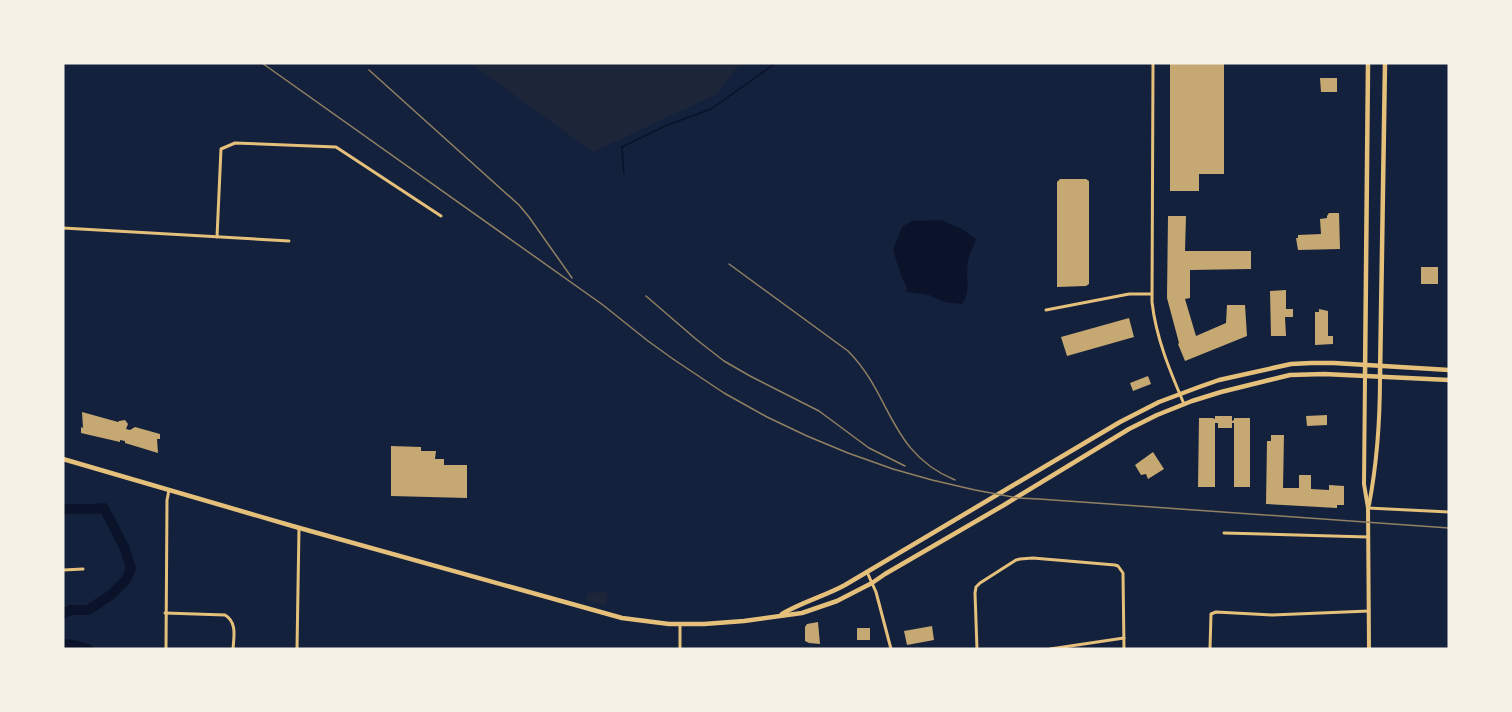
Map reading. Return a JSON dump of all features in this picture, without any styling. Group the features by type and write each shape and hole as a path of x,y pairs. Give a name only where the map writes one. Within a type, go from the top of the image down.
{"main road":[{"path":"1368,63 1364,484 1368,508 1369,649"},
{"path":"1368,508 1374,472 1381,366 1385,63"},
{"path":"780,615 795,606 829,594 1120,422 1180,394 1219,381 1297,363 1449,370"},
{"path":"63,459 299,528 622,618 680,625 744,621 801,613 837,602 1129,429 1184,404 1221,392 1270,379 1306,374 1449,380"}],"street":[{"path":"1153,63 1152,307 1158,337 1184,404"},
{"path":"217,237 221,149 236,143 336,147 441,216"},
{"path":"63,228 289,241"},
{"path":"1046,310 1129,294 1151,294"},
{"path":"166,649 167,500 169,490"},
{"path":"1368,508 1449,512"},
{"path":"297,649 299,528"},
{"path":"1224,533 1368,537"},
{"path":"977,649 976,587 1020,559 1118,566 1124,573 1124,649"},
{"path":"63,570 83,569"},
{"path":"867,572 876,592 891,649"},
{"path":"1210,649 1211,615 1216,612 1272,615 1369,611"},
{"path":"165,613 225,615 232,620 233,624 233,649"},
{"path":"680,625 680,649"},
{"path":"1050,649 1124,638"}],"shaded area":[{"path":"470,63 740,63 717,94 593,152"},
{"path":"941,220 962,229 976,239 967,268 967,294 962,304 944,302 929,295 906,292 907,288 893,250 902,227 912,221"},
{"path":"607,592 606,606 586,600 588,593"}],"building":[{"path":"1170,63 1224,63 1224,174 1199,174 1199,191 1170,191"},
{"path":"1320,78 1337,78 1337,92 1321,92"},
{"path":"1060,179 1089,181 1089,284 1086,286 1057,287 1057,182"},
{"path":"1329,213 1339,213 1340,249 1298,250 1296,238 1298,235 1321,234 1320,219 1327,218"},
{"path":"1168,216 1186,216 1185,251 1251,251 1251,269 1190,270 1190,298 1185,299 1196,336 1226,323 1227,305 1245,305 1247,336 1185,361 1178,344 1167,298"},
{"path":"1421,267 1438,267 1438,284 1421,284"},
{"path":"1286,290 1286,309 1293,309 1293,317 1285,317 1286,336 1271,336 1270,291"},
{"path":"1319,309 1328,311 1328,336 1333,336 1333,344 1315,345 1315,312 1319,312"},
{"path":"1129,318 1134,337 1067,356 1061,337"},
{"path":"1148,376 1151,384 1133,391 1130,383"},
{"path":"82,412 118,422 125,420 128,424 126,429 130,430 135,427 160,434 160,439 157,439 158,453 125,443 125,441 120,440 120,442 81,433"},
{"path":"1327,415 1327,425 1307,426 1306,416"},
{"path":"1215,416 1232,416 1232,421 1234,418 1250,418 1250,487 1234,487 1234,423 1232,423 1232,428 1218,428 1218,423 1215,423 1215,487 1198,487 1199,418 1215,419"},
{"path":"1271,435 1284,435 1283,488 1299,488 1299,475 1311,475 1311,489 1329,490 1329,485 1344,486 1344,505 1337,505 1337,508 1266,504 1267,441 1271,441"},
{"path":"391,446 421,447 421,451 436,451 435,459 444,459 444,465 467,465 467,498 391,496"},
{"path":"1153,452 1164,469 1148,479 1146,474 1141,475 1135,465"},
{"path":"818,622 820,644 805,641 807,624"},
{"path":"932,626 934,640 907,645 904,631"},
{"path":"857,628 870,628 870,640 857,640"}],"waterway":[{"path":"624,174 622,147 665,126 711,109 776,63"},
{"path":"63,509 104,508 124,547 131,568 126,580 111,595 88,610 71,610 63,614"},
{"path":"63,644 88,649"}],"railway":[{"path":"262,63 603,305 673,359 724,393 767,417 848,453 932,480 1018,498 1449,528"},
{"path":"369,70 519,205 572,278"},
{"path":"729,264 848,351 863,368 893,422 917,455 933,469 955,480"},
{"path":"646,296 724,361 819,411 869,448 905,466"}]}
